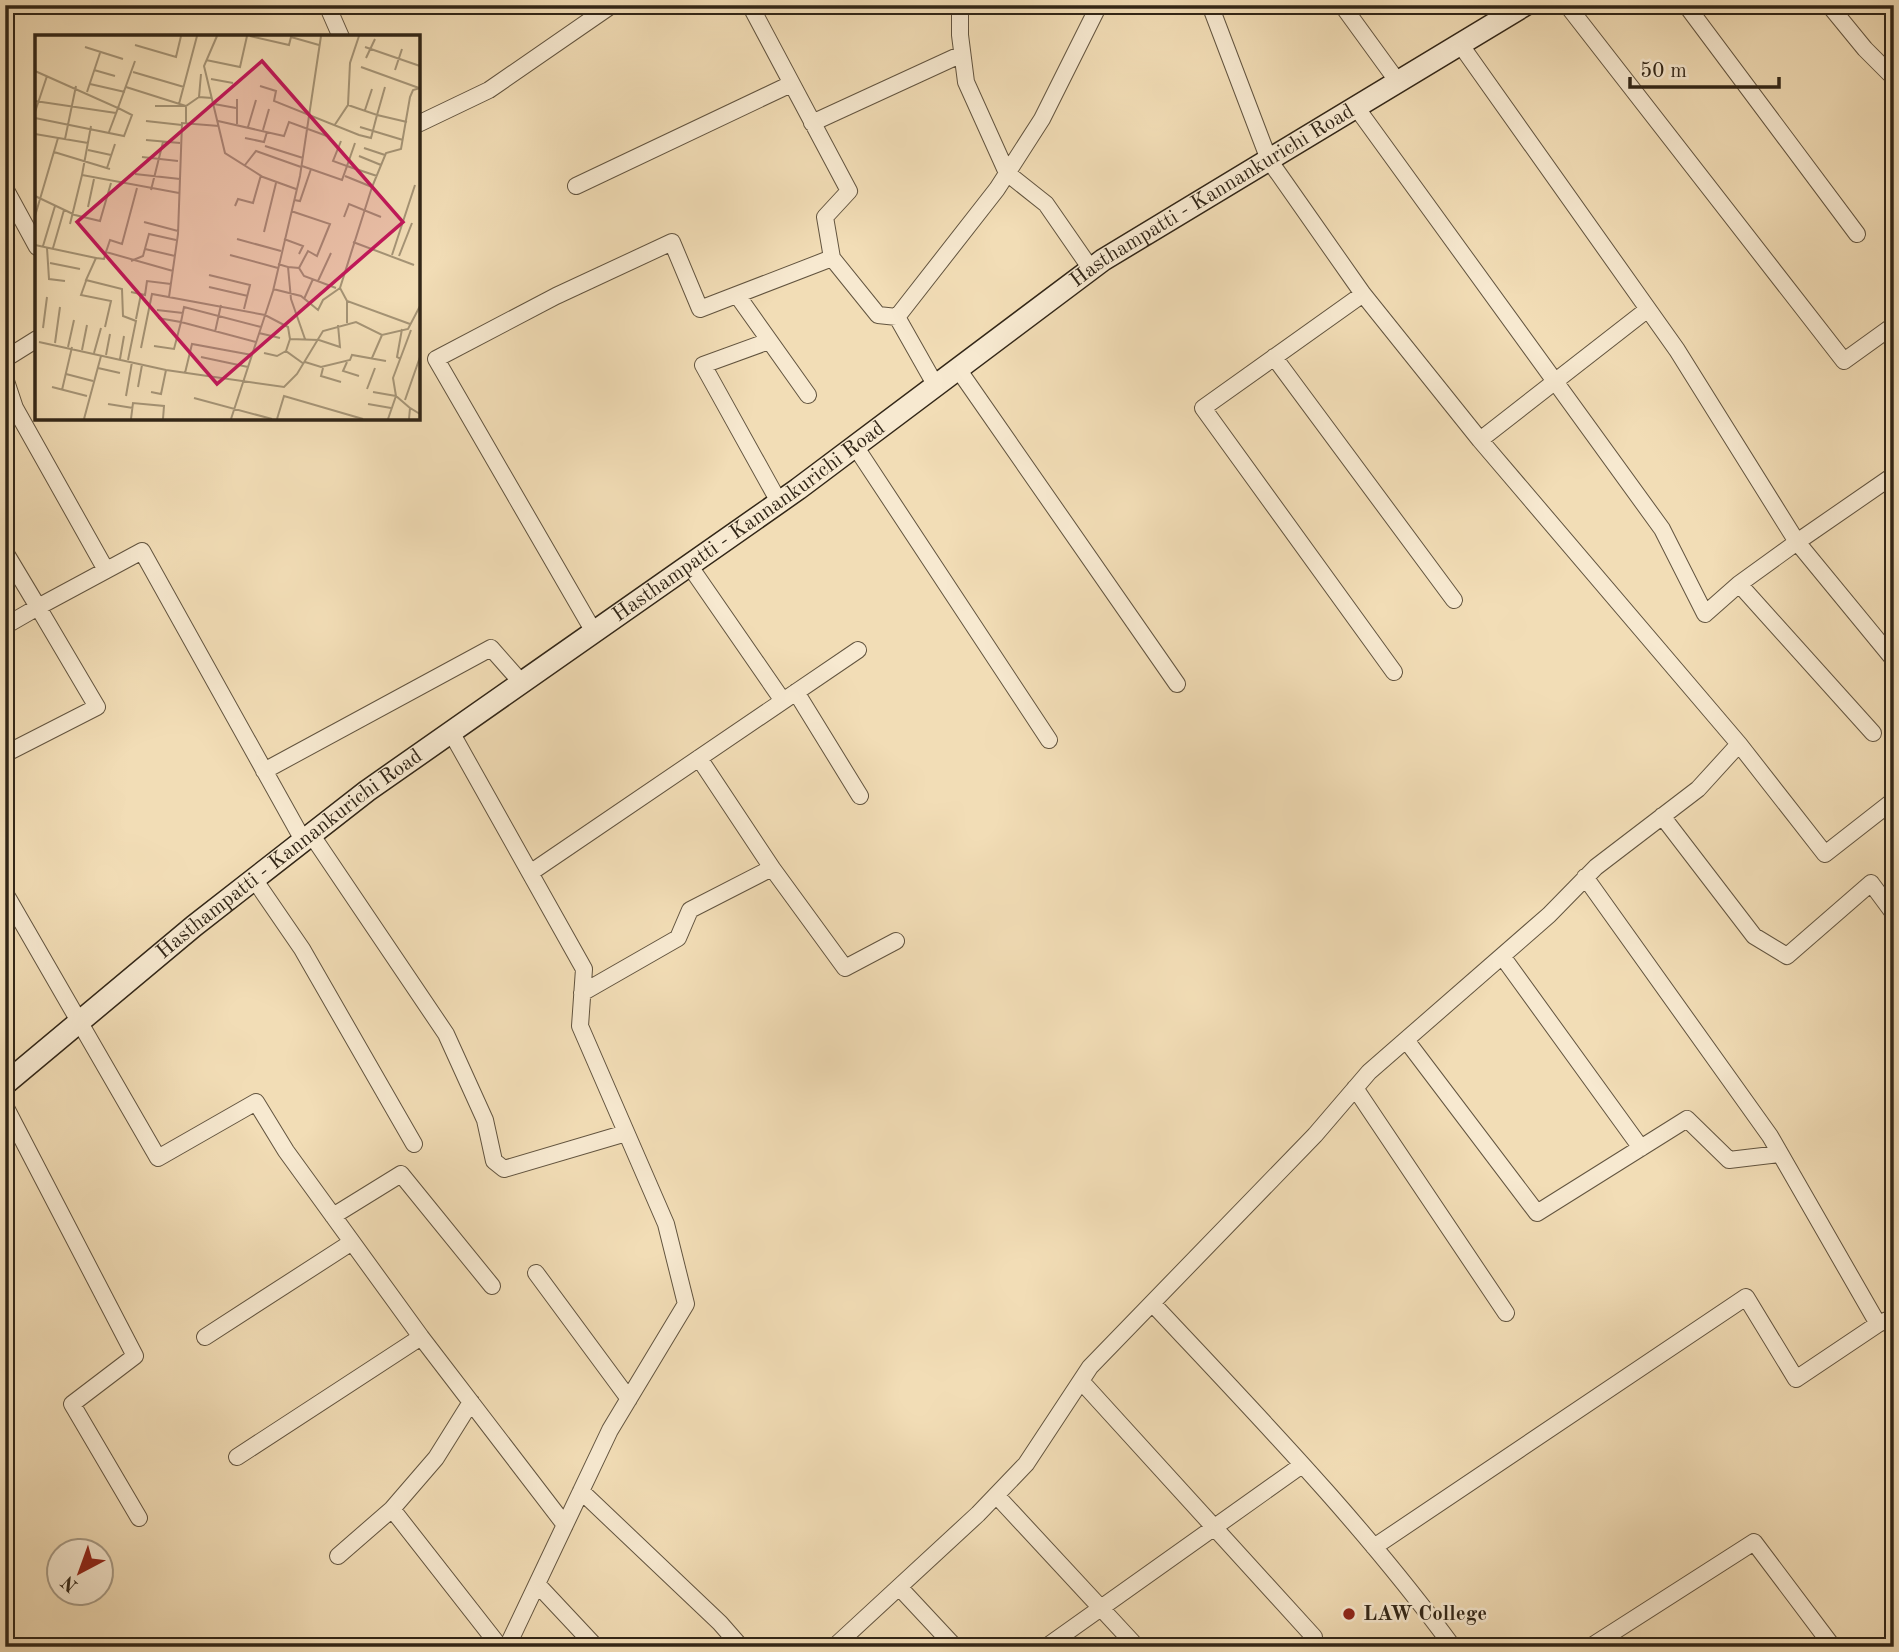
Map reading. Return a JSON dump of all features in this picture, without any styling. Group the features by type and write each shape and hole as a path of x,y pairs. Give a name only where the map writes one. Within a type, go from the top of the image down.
{"main road":[{"name":"Hasthampatti - Kannankurichi Road","path":"5,1084 254,879 366,791 779,502 1091,270 1525,5"}],"street":[{"path":"327,5 340,35"},
{"path":"420,123 489,90 612,5"},
{"path":"750,5 849,191 825,217 832,258 877,315 897,317"},
{"path":"960,5 965,82 1007,173 1046,204 1091,270"},
{"path":"897,317 1007,173 1042,119 1099,5"},
{"path":"1210,5 1269,160 1363,293 1480,440 1739,744 1825,854 1894,800"},
{"path":"1342,5 1398,82"},
{"path":"1567,5 1844,361 1894,325"},
{"path":"1686,5 1857,234"},
{"path":"1829,5 1865,49 1894,78"},
{"path":"1460,44 1677,350 1797,542 1894,660"},
{"path":"812,123 962,54"},
{"path":"576,186 791,84"},
{"path":"1356,107 1662,529 1705,614 1739,584 1894,475"},
{"path":"6,190 35,243"},
{"path":"594,632 436,359 556,296 672,242 700,309 832,258"},
{"path":"1363,293 1203,408 1394,672"},
{"path":"737,295 808,395"},
{"path":"1480,440 1648,309"},
{"path":"897,317 936,386"},
{"path":"5,359 35,340"},
{"path":"769,341 703,365 779,502"},
{"path":"1274,357 1454,600"},
{"path":"958,369 1177,684"},
{"path":"5,378 15,408 106,570"},
{"path":"855,446 1049,740"},
{"path":"5,626 142,551 264,771 307,837 446,1034 485,1120 494,1161 504,1169 626,1133"},
{"path":"5,552 97,707 5,754"},
{"path":"689,565 860,796"},
{"path":"1739,584 1873,733"},
{"path":"264,771 491,648 521,682"},
{"path":"530,873 859,650"},
{"path":"451,732 584,969 580,1026 666,1224 686,1304 610,1430 507,1647"},
{"path":"834,1647 1026,1464 1090,1367 1315,1135 1369,1072 1549,915 1585,877 1698,789 1739,744"},
{"path":"699,758 772,869 845,968 896,941"},
{"path":"1662,816 1754,936 1787,956 1871,883 1891,906"},
{"path":"582,993 678,937 690,910 772,869"},
{"path":"1585,877 1770,1136 1878,1324"},
{"path":"254,879 302,949 414,1144"},
{"path":"5,893 158,1158 256,1102 286,1151 421,1337 565,1525"},
{"path":"1502,956 1641,1148"},
{"path":"1406,1040 1537,1213 1687,1119 1729,1160 1780,1154"},
{"path":"1355,1088 1506,1313"},
{"path":"5,1106 135,1356 72,1404 139,1518"},
{"path":"333,1216 401,1174 492,1286"},
{"path":"205,1338 352,1242"},
{"path":"536,1273 629,1399"},
{"path":"1374,1548 1746,1297 1797,1379 1878,1324 1894,1317"},
{"path":"1152,1303 1303,1465 1453,1647"},
{"path":"237,1457 421,1337"},
{"path":"1081,1381 1314,1637"},
{"path":"338,1556 392,1509 436,1458 471,1402"},
{"path":"1046,1647 1303,1465"},
{"path":"581,1491 720,1623 741,1647"},
{"path":"996,1495 1137,1647"},
{"path":"392,1509 500,1647"},
{"path":"1590,1647 1754,1542 1833,1647"},
{"path":"537,1584 596,1647"},
{"path":"899,1587 955,1647"}],"place":[{"name":"LAW College","path":"1349,1614"}]}
